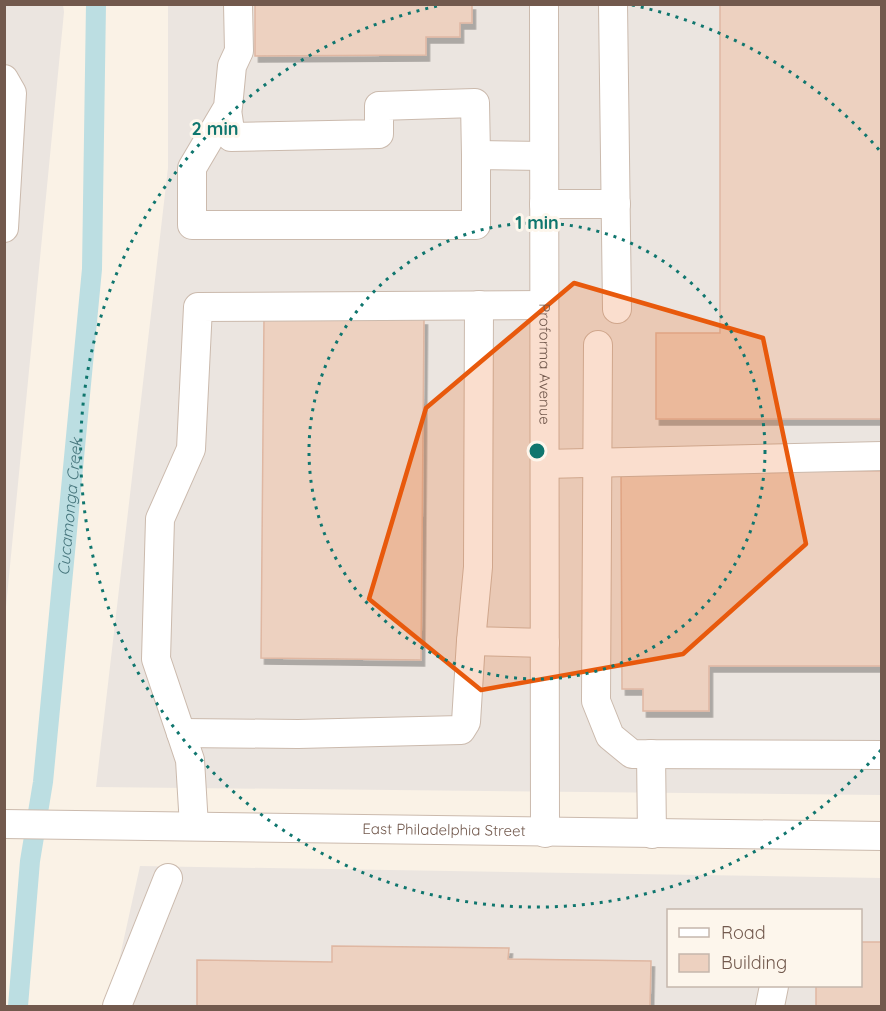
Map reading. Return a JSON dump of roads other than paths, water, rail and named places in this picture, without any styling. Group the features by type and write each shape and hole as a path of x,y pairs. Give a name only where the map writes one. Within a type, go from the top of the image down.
{"street":[{"path":"227,110 192,168 192,225 476,225 475,103 379,106 379,134 231,137 227,110 232,66 239,51 238,4"},
{"name":"Proforma Avenue","path":"544,4 545,833"},
{"path":"613,4 617,309"},
{"path":"4,79 12,93 4,228"},
{"path":"476,155 544,156"},
{"path":"544,204 616,204"},
{"path":"194,826 190,760 156,659 160,519 191,449 198,307 544,304"},
{"path":"181,733 298,734 461,730 466,722 478,567 479,305"},
{"path":"598,345 596,700 610,736 632,754 882,754"},
{"path":"544,464 882,456"},
{"path":"471,641 545,643"},
{"path":"651,754 652,834"},
{"name":"East Philadelphia Street","path":"4,824 882,836"},
{"path":"117,1006 168,879"},
{"path":"770,1006 774,987"}],"waterway":[{"name":"Cucamonga Creek","path":"18,1006 30,861 43,782 92,269 96,4"}]}
